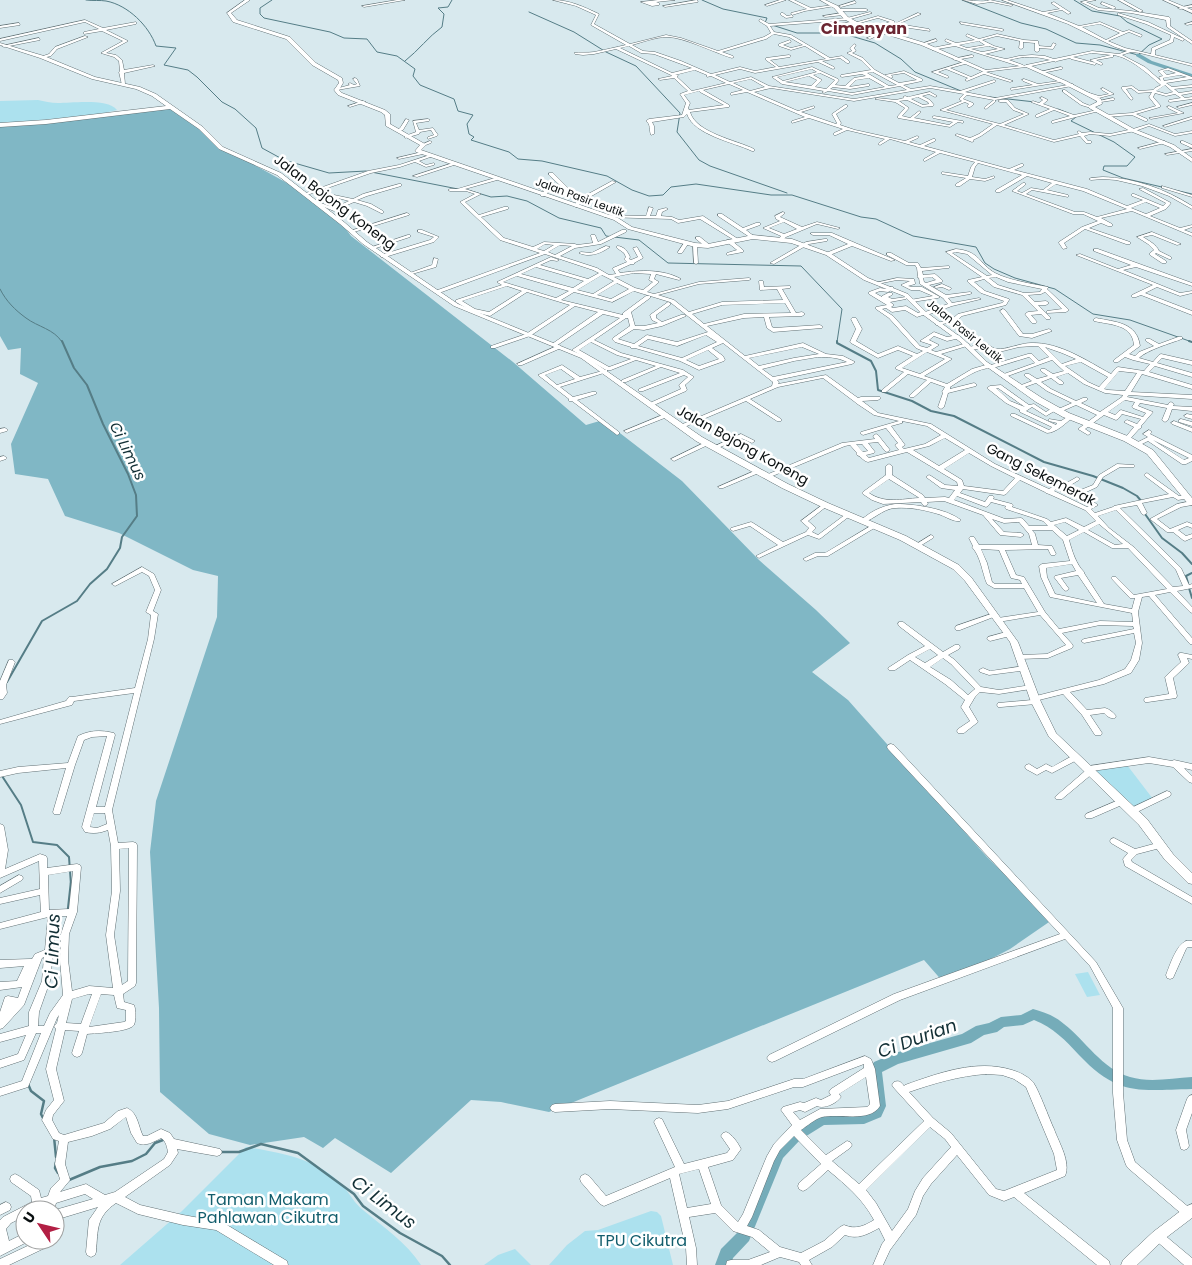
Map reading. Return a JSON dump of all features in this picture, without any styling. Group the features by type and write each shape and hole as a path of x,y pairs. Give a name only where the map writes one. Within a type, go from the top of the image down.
{"street":[{"path":"248,0 230,12 229,16 236,22 251,28 293,41 314,64 340,79 341,82 337,89"},
{"path":"364,6 403,0"},
{"path":"555,0 574,4 598,15 592,24 642,52 654,53 798,112 847,129 906,142 977,162 992,164 1005,171 1092,192 1192,235"},
{"path":"638,2 651,0 657,4 673,2 683,8"},
{"path":"646,6 652,6 666,0 680,4 696,0 704,4"},
{"path":"767,5 784,0"},
{"path":"791,0 810,10"},
{"path":"822,0 838,9 847,19 855,23 923,44 964,63 1011,81"},
{"path":"965,0 1013,6"},
{"path":"1004,0 1079,27 1108,40 1128,53"},
{"path":"1094,0 1083,2 1092,7 1119,10"},
{"path":"1120,0 1142,11 1176,17"},
{"path":"1165,0 1180,8 1192,11"},
{"path":"644,2 652,6"},
{"path":"829,20 825,16 855,2"},
{"path":"686,3 693,6"},
{"path":"773,3 782,6"},
{"path":"1053,3 1069,13"},
{"path":"1092,7 1101,4 1119,10 1169,20"},
{"path":"1043,13 1062,9"},
{"path":"792,16 792,14 810,10 866,10"},
{"path":"1110,10 1139,20 1172,36 1192,43"},
{"path":"768,26 807,25 829,20 847,19 870,13"},
{"path":"782,14 792,16 807,25"},
{"path":"873,29 919,14"},
{"path":"1163,15 1169,20"},
{"path":"835,25 855,23 878,17 893,22 892,24 929,30"},
{"path":"798,19 808,18"},
{"path":"760,20 773,33"},
{"path":"1169,20 1168,26 1187,41"},
{"path":"1,44 17,37 85,21 126,40 103,53 119,59 123,64 121,72 124,77 123,84"},
{"path":"42,58 52,54 56,48 86,35 118,24 130,25 135,23"},
{"path":"871,23 882,26"},
{"path":"961,23 1010,32"},
{"path":"1079,27 1100,23 1122,32"},
{"path":"0,27 5,24"},
{"path":"0,27 19,24 17,37"},
{"path":"946,40 960,43 980,40 996,35 1002,30"},
{"path":"1108,40 1122,32 1130,31 1141,36"},
{"path":"869,38 884,32"},
{"path":"718,52 765,38 773,33 790,36 803,46 829,58"},
{"path":"971,35 989,45 1002,49 983,53"},
{"path":"933,49 971,35 996,35 1037,42 1037,49 1052,48 1054,44"},
{"path":"576,53 616,48 668,36 732,58"},
{"path":"1153,55 1153,49 1172,41 1172,36"},
{"path":"765,38 775,38"},
{"path":"1000,42 1010,38"},
{"path":"1,44 39,39"},
{"path":"923,44 936,40"},
{"path":"1021,48 1022,40"},
{"path":"790,41 780,45 791,49 803,46"},
{"path":"953,41 971,52 983,53 1042,72 1072,85 1100,101"},
{"name":"Jalan Bojong Koneng","path":"1,44 94,78 148,92 201,128 221,148 272,170 352,231 371,248 461,308 583,357 653,405 680,427 716,448 825,506 865,521 918,546 960,569 1008,634 1021,657 1030,686 1048,730 1074,758 1132,811 1192,880"},
{"path":"854,45 852,47 854,51 849,53 862,58 874,71 911,90"},
{"path":"966,49 989,45"},
{"path":"1184,46 1192,48"},
{"path":"616,48 677,76 697,96"},
{"path":"1016,52 1038,58 1045,56 1056,61"},
{"path":"946,68 969,79 986,72 1056,61 1096,52 1118,55 1144,68 1163,85 1152,91 1138,92 1132,86 1122,89 1130,99"},
{"path":"1071,58 1102,66 1092,60 1142,52 1192,65"},
{"path":"585,53 593,59"},
{"path":"1007,60 1026,55"},
{"path":"779,68 765,58 789,56"},
{"path":"955,59 972,56"},
{"path":"708,76 740,68 754,72 829,58 841,57 848,62"},
{"path":"820,61 833,68"},
{"path":"947,77 934,72 964,63"},
{"path":"749,65 761,71"},
{"path":"121,72 153,66"},
{"path":"780,75 773,70 785,68"},
{"path":"837,80 812,68 774,77 782,82 798,86 852,94 921,80 903,72 887,75 893,80"},
{"path":"1042,72 1061,68"},
{"path":"672,74 694,69"},
{"path":"1162,82 1192,78 1168,69 1160,71 1166,76"},
{"path":"822,95 842,76 874,71"},
{"path":"775,87 782,82 821,72"},
{"path":"863,73 888,87"},
{"path":"1162,82 1161,77 1180,74"},
{"path":"809,75 820,80 811,88"},
{"path":"660,79 677,76"},
{"path":"842,76 857,79 870,78"},
{"path":"893,80 914,76"},
{"path":"652,134 652,126 648,120 682,117 687,110 688,103 682,94 751,78 769,87"},
{"path":"797,78 804,80 798,86"},
{"path":"337,89 359,85 355,79"},
{"path":"857,79 875,90"},
{"path":"845,88 857,79"},
{"path":"1024,80 1037,86"},
{"path":"947,87 959,92 994,81"},
{"path":"1012,89 1064,82"},
{"path":"1162,82 1183,98"},
{"path":"1147,84 1152,91 1163,96 1192,86"},
{"path":"832,86 845,88 868,85"},
{"path":"970,106 980,97 1009,98 1072,85"},
{"path":"686,87 693,86"},
{"path":"732,94 775,87 856,100 930,87 994,101 1007,101 1014,109 1027,114 998,124 971,140 957,135"},
{"path":"337,89 344,96 364,102 383,111 387,115 387,124 421,144"},
{"path":"1086,93 1098,97 1112,94 1103,89"},
{"path":"687,110 728,106 701,91"},
{"path":"1064,91 1082,104 1180,152 1192,160"},
{"path":"1152,91 1151,99 1159,105 1156,107"},
{"path":"898,92 922,106 932,105 929,101 918,96"},
{"path":"1176,92 1192,92"},
{"path":"896,101 930,94 935,96"},
{"path":"966,94 961,99 970,106"},
{"path":"834,102 840,98"},
{"path":"1040,104 1046,100 1042,98"},
{"path":"1170,101 1192,98"},
{"path":"877,99 896,101 904,105 907,108 898,117 950,126 957,121"},
{"path":"1091,107 1100,101 1113,99"},
{"path":"964,101 942,110 1054,141 1079,133 1093,132 1109,136 1149,125 1175,135 1191,132"},
{"path":"986,108 994,101"},
{"path":"350,106 364,102"},
{"path":"1033,102 1054,107 1074,116"},
{"path":"959,103 970,106"},
{"path":"1147,104 1156,107"},
{"path":"1179,107 1192,105"},
{"path":"836,126 839,123 834,114 846,106"},
{"path":"0,125 171,107"},
{"path":"798,112 813,107"},
{"path":"1038,116 1054,107"},
{"path":"1106,116 1132,114 1156,107"},
{"path":"1168,107 1192,117"},
{"path":"1064,108 1080,115"},
{"path":"1148,109 1162,116"},
{"path":"687,110 697,126 753,150"},
{"path":"1053,122 1097,111"},
{"path":"911,119 919,112"},
{"path":"1132,114 1149,119 1182,113"},
{"path":"793,122 809,116"},
{"path":"980,116 992,119 988,122"},
{"path":"934,117 962,122"},
{"path":"1165,126 1192,117"},
{"path":"934,123 941,118"},
{"path":"398,131 402,129 407,120"},
{"path":"417,131 414,122 428,120"},
{"path":"1180,122 1185,124 1184,128 1191,132"},
{"path":"399,158 419,151 421,144 436,135 432,129 417,131 417,133 406,136"},
{"path":"837,132 847,129"},
{"path":"1079,133 1090,142"},
{"path":"880,144 889,138"},
{"path":"906,142 918,139 912,144"},
{"path":"921,146 934,140"},
{"path":"1182,142 1192,148"},
{"path":"1140,148 1161,143"},
{"path":"1161,143 1167,155 1192,148"},
{"name":"Jalan Pasir Leutik","path":"419,151 453,164 479,171 495,179 577,204 618,220 630,228 686,244 708,246 753,237 782,238 828,254 866,279 879,282 888,296 903,292 924,314 958,337 990,366 1056,410 1127,439 1153,454 1190,500"},
{"path":"925,160 938,152"},
{"path":"305,194 370,172 416,162 431,156"},
{"path":"416,162 426,166 433,164"},
{"path":"958,185 969,178 977,162"},
{"path":"415,176 453,164"},
{"path":"1005,171 1022,165"},
{"path":"427,172 434,176"},
{"path":"944,173 986,180 992,177"},
{"path":"551,174 577,204 614,182"},
{"path":"998,191 1025,175"},
{"path":"1091,179 1107,177 1148,187 1172,194 1192,208"},
{"path":"450,190 495,179"},
{"path":"1044,191 1056,182"},
{"path":"1023,184 1014,191 1046,201 1074,213 1084,213 1110,225"},
{"path":"314,202 334,210 353,200 399,185"},
{"path":"1055,194 1068,185"},
{"path":"539,186 547,191 544,195"},
{"path":"1137,187 1169,203 1164,208 1145,216"},
{"path":"1148,187 1169,189 1192,196"},
{"path":"458,189 479,194 462,202 500,238 605,274 633,275"},
{"path":"1023,194 1031,189 1066,196"},
{"path":"1134,195 1164,208"},
{"path":"336,196 353,200 381,212"},
{"path":"1181,200 1192,196"},
{"path":"1065,248 1062,243 1099,220 1158,197"},
{"path":"478,217 498,214 506,208"},
{"path":"647,218 651,208"},
{"path":"658,218 660,211 666,209"},
{"path":"1114,209 1120,212"},
{"path":"352,231 407,214"},
{"path":"783,214 777,216 801,228"},
{"path":"720,215 753,237"},
{"path":"604,216 672,218 678,222 701,217 732,240 741,251 729,254"},
{"path":"783,220 765,228 782,238 801,228 819,222 838,228"},
{"path":"1082,223 1087,227 1128,243"},
{"path":"742,230 758,224"},
{"path":"1163,236 1192,226"},
{"path":"384,256 432,241 437,237 420,231"},
{"path":"532,249 544,243 578,246 596,244 624,231"},
{"path":"1166,260 1150,243 1139,238 1151,233 1163,236 1179,244"},
{"path":"813,234 830,234 852,244 892,255 908,264 916,264 924,286 945,297 951,305"},
{"path":"371,248 408,236"},
{"path":"593,236 596,244"},
{"path":"698,238 708,246"},
{"path":"772,262 805,245 825,240"},
{"path":"436,292 544,252 559,244"},
{"path":"680,252 686,244"},
{"path":"828,254 852,244"},
{"path":"695,245 696,263"},
{"path":"578,246 500,281 524,293 573,306 626,316 634,326 644,328 662,324 682,316"},
{"path":"581,254 591,254 608,247"},
{"path":"619,247 626,252 628,257 626,259 632,263"},
{"path":"635,248 641,258 615,269 621,274 634,272 654,273 679,279"},
{"path":"1024,294 1041,312 1048,315 1066,310 1045,290 1045,287 1010,281 995,275 980,260 961,249 948,252 996,286 1024,294 1045,290"},
{"path":"1096,250 1192,285"},
{"path":"577,263 590,258 591,254"},
{"path":"1078,255 1180,294 1192,292"},
{"path":"554,257 577,263 605,274 649,296 672,300 774,379 776,386"},
{"path":"412,274 434,266 436,259"},
{"path":"536,265 588,281"},
{"path":"604,265 605,274"},
{"path":"1119,270 1136,265"},
{"path":"919,270 947,267"},
{"path":"644,292 657,282 651,280 654,273"},
{"path":"516,274 612,301 633,289"},
{"path":"557,300 588,281 605,274"},
{"path":"879,282 902,282 901,280 912,280 933,275 940,281 924,286"},
{"path":"938,324 953,321 960,315 1002,304 995,295 983,292 970,282 995,275"},
{"path":"634,359 609,369 575,350 626,316 649,296 699,283 749,279"},
{"path":"888,296 891,301 938,297 920,288 911,289 903,285 912,284 912,280"},
{"path":"593,296 615,282"},
{"path":"761,282 762,289 788,287"},
{"path":"506,285 458,302 473,310 490,314 524,293 557,300 573,306"},
{"path":"931,289 942,285 949,290"},
{"path":"1134,296 1157,285"},
{"path":"779,288 794,314"},
{"path":"1006,289 1036,293"},
{"path":"945,297 970,293"},
{"path":"1140,293 1192,313"},
{"path":"888,296 909,300"},
{"path":"888,296 892,310 906,308 916,315 979,299"},
{"path":"888,296 878,308 891,317 916,345 949,359 920,376"},
{"path":"690,313 722,304 787,301"},
{"path":"662,324 654,319 653,315 668,304"},
{"path":"1034,304 1046,304"},
{"path":"493,347 528,334 573,306"},
{"path":"1009,310 1003,311 1020,334 1032,336 1049,331"},
{"path":"520,364 555,345 600,311"},
{"path":"1034,322 1028,314 1041,312"},
{"path":"705,325 740,317 802,314"},
{"path":"766,316 770,328 773,330 820,327"},
{"path":"854,319 860,329 853,342 878,356 898,348 917,356"},
{"path":"1096,320 1124,325 1132,332 1137,346 1116,361"},
{"path":"634,326 615,339 633,347 682,360 699,368 722,360 710,349"},
{"path":"633,347 648,337 677,344 707,334 712,334 722,344 682,360"},
{"path":"916,345 934,334 947,339 958,337"},
{"path":"1019,387 1066,372 1050,358 1032,336"},
{"path":"1134,367 1141,353 1180,338"},
{"path":"927,339 950,345"},
{"path":"927,339 936,345 898,368 948,386"},
{"path":"591,340 619,354 684,373 692,379 682,385 684,390 653,405"},
{"path":"1148,340 1160,347"},
{"path":"746,357 805,345 825,354 839,356 852,362 774,379"},
{"path":"938,354 968,346 986,346 995,351 1039,345 1058,349 1111,376"},
{"path":"791,348 813,370"},
{"path":"619,354 628,362"},
{"path":"760,368 825,354"},
{"path":"1030,355 1038,362"},
{"path":"941,408 948,386 962,376 1030,355 1050,358 1086,383 1101,390 1126,396 1138,402 1190,407 1189,396 1126,396"},
{"path":"1125,355 1192,375"},
{"path":"1088,433 1081,429 1126,396 1142,373 1154,365 1161,356 1189,362 1192,357"},
{"path":"1003,376 1050,358"},
{"path":"1061,366 1080,360"},
{"path":"624,381 661,366"},
{"path":"580,380 562,368 541,374 571,400 617,433"},
{"path":"1101,388 1118,369 1142,373 1192,387"},
{"path":"1043,370 1061,383"},
{"path":"556,388 605,371"},
{"path":"884,391 907,372"},
{"path":"641,390 684,373"},
{"path":"1027,375 1084,407 1116,418 1122,412 1145,419"},
{"name":"Gang Sekemerak","path":"680,427 776,386 824,376 880,416 926,424 1012,474 1019,474 1065,501 1087,509 1095,515 1099,522 1129,546 1192,611"},
{"path":"945,392 974,385 962,376"},
{"path":"912,396 930,380"},
{"path":"990,388 1008,402 1060,425"},
{"path":"571,400 594,393"},
{"path":"653,405 686,393"},
{"path":"858,402 861,399 878,398"},
{"path":"746,399 779,420"},
{"path":"1070,417 1049,432 1012,414 1032,405 1046,414 1084,399 1090,404 1084,407"},
{"path":"1127,439 1150,412 1135,407 1138,402"},
{"path":"1165,420 1171,406"},
{"path":"1038,410 1034,413 1060,425"},
{"path":"627,431 665,416"},
{"path":"863,433 908,422"},
{"path":"1127,422 1152,432 1146,434 1192,457 1184,463 1148,439 1138,444"},
{"path":"1192,424 1178,422 1192,430"},
{"path":"888,426 902,445 898,445 905,451 959,480 957,494 986,505 994,492"},
{"path":"871,430 887,450"},
{"path":"852,444 859,454 868,460 931,444 946,435"},
{"path":"716,448 742,436 752,441"},
{"path":"768,476 844,444 879,440"},
{"path":"859,454 872,452 864,442"},
{"path":"674,458 708,443"},
{"path":"939,468 970,450"},
{"path":"1065,501 1095,486 1100,478 1121,464 1132,466"},
{"path":"889,466 889,476"},
{"path":"721,487 759,471"},
{"path":"929,477 943,487 1005,493 1019,474"},
{"path":"1147,475 1175,495 1190,500"},
{"path":"889,476 865,493 879,501 951,500 1004,521 1021,520 1029,528 1036,548"},
{"path":"889,476 921,496 925,501 924,509"},
{"path":"1077,479 1066,486 1095,505 1087,509"},
{"path":"1048,492 1056,486 1065,491 1070,489"},
{"path":"951,500 959,488"},
{"path":"1095,515 1117,506 1141,503 1175,495"},
{"path":"989,500 1010,505 1008,508 1051,525 1066,539 1067,546 1075,562 1101,604"},
{"path":"1190,500 1154,518 1168,531 1187,524 1192,526"},
{"path":"1141,503 1144,513"},
{"path":"759,556 808,533 813,528 804,521 825,506"},
{"path":"865,521 876,513 895,506 924,509 958,520"},
{"path":"1114,578 1131,597 1189,587 1180,571 1116,508"},
{"path":"984,514 1002,534 1021,535"},
{"path":"808,533 817,537 849,516"},
{"path":"1029,528 1051,525 1066,520 1114,547 1129,546"},
{"path":"1066,539 1099,522"},
{"path":"733,529 751,524 781,546"},
{"path":"806,559 816,554 826,555 874,526"},
{"path":"1174,529 1185,538 1192,536"},
{"path":"918,546 931,537"},
{"path":"972,538 984,563 987,581 991,585 1027,586"},
{"path":"975,547 1050,548 1053,554"},
{"path":"1001,548 1013,578 1022,578 1042,613 1070,646 1048,656 1021,657"},
{"path":"1160,550 1169,548"},
{"path":"1075,562 1042,566 1050,593 1057,599 1078,600 1135,612"},
{"path":"59,1026 105,1030 130,1023 131,1007 120,1006 110,935 116,891 115,846 108,810 155,614 149,612 158,590 152,575 142,569 115,584"},
{"path":"1066,589 1056,577 1081,572"},
{"path":"1151,594 1192,642"},
{"path":"1001,705 1036,701 1064,691 1101,682 1128,670 1138,651 1138,627 1135,612 1139,597"},
{"path":"958,628 996,618 1042,613"},
{"path":"1059,631 1100,623 1138,627"},
{"path":"901,624 943,655 979,690 999,692 1030,686"},
{"path":"1084,641 1138,627"},
{"path":"990,638 1008,634"},
{"path":"892,668 930,646"},
{"path":"927,665 957,647"},
{"path":"1148,700 1173,696 1169,677 1185,663 1182,655 1192,657"},
{"path":"910,657 948,682 969,699"},
{"path":"0,696 3,693 2,685 11,662"},
{"path":"983,670 989,673 1024,668"},
{"path":"0,722 69,703 72,699 138,690"},
{"path":"961,731 974,722 965,707 969,699 979,690"},
{"path":"1064,691 1085,713 1098,733"},
{"path":"1085,713 1105,710 1112,716"},
{"path":"57,812 81,738 87,735 108,733 111,735 86,827 88,830 97,831 110,826"},
{"path":"891,748 1089,959 1116,1000 1118,1008 1118,1093 1122,1140 1131,1165 1190,1211 1158,1236 1128,1265"},
{"path":"1029,767 1038,772 1046,767 1052,770 1074,758"},
{"path":"1059,797 1088,771 1133,761 1149,760 1192,767"},
{"path":"1174,763 1192,780"},
{"path":"0,774 18,770 71,765"},
{"path":"1132,811 1167,794"},
{"path":"1089,816 1121,802"},
{"path":"91,810 108,810"},
{"path":"0,827 4,850 1,875"},
{"path":"1114,841 1134,852"},
{"path":"0,1092 25,1084 46,1030 53,1016 68,996 98,990 119,992 133,981 131,920 133,845 115,846"},
{"path":"1161,845 1134,852 1127,859 1128,864 1192,901"},
{"path":"0,1064 21,1057 33,1029 34,1012 46,981 49,913 43,890 44,872 42,857 1,875"},
{"path":"44,872 77,868 73,912 65,934 64,952 68,996 59,1026 51,1069 59,1101 49,1113 47,1120 56,1136 64,1139 96,1130 110,1124 120,1115 127,1112 132,1117 134,1130 140,1140 148,1140 161,1133 168,1136 173,1152 168,1162 115,1197 94,1220 91,1252"},
{"path":"0,890 19,878"},
{"path":"0,900 43,890"},
{"path":"0,926 49,913 73,912"},
{"path":"772,1058 897,997 1066,935"},
{"path":"1170,975 1183,947 1186,944 1192,944"},
{"path":"0,1026 6,1002 10,1000 21,1002 38,956 48,952"},
{"path":"0,964 30,962 21,983 0,986"},
{"path":"77,1053 98,990"},
{"path":"0,1038 33,1029 46,1030"},
{"path":"555,1108 613,1105 672,1109 728,1105 794,1083 803,1083 865,1060 868,1062 875,1106 869,1111 820,1113 777,1147 770,1159 747,1217 747,1231"},
{"path":"870,1069 834,1092 836,1097 822,1104 816,1102 805,1108 800,1106 786,1110 798,1131 827,1162 859,1190 891,1240"},
{"path":"897,1084 930,1121 948,1136 956,1149 993,1192 1004,1196 1060,1173 1062,1170 1058,1154 1030,1084 1017,1076 981,1071 937,1078 908,1088"},
{"path":"1184,1146 1181,1130 1192,1099"},
{"path":"859,1190 930,1121"},
{"path":"659,1122 678,1171 691,1248 692,1265"},
{"path":"585,1179 604,1201 678,1171 730,1157 736,1149 726,1136"},
{"path":"52,1200 57,1187 65,1180 60,1164 64,1139"},
{"path":"171,1143 217,1152"},
{"path":"803,1186 847,1145"},
{"path":"878,1265 891,1240 906,1223 928,1181 956,1149"},
{"path":"702,1165 717,1208 747,1231 781,1252 804,1262 844,1230 850,1233 861,1232 881,1222"},
{"path":"15,1179 35,1194 37,1200"},
{"path":"61,1200 86,1188 103,1200"},
{"path":"1016,1192 1105,1265"},
{"path":"65,1212 115,1197 138,1209 183,1220 218,1225 283,1265"},
{"path":"684,1213 717,1208"},
{"path":"15,1216 7,1220 0,1228 3,1249 15,1243"},
{"path":"1158,1236 1192,1265"},
{"path":"0,1264 30,1250"},
{"path":"731,1265 748,1265 781,1252"}],"green space":[{"path":"38,100 55,103 106,104 117,110 100,114 0,124 0,101"},
{"path":"1127,765 1153,799 1132,809 1085,768"},
{"path":"1088,972 1100,995 1087,997 1075,974"},
{"name":"Taman Makam Pahlawan Cikutra","path":"246,1147 286,1155 311,1163 322,1169 343,1186 360,1208 401,1242 421,1265 120,1265 182,1211"},
{"name":"TPU Cikutra","path":"651,1211 657,1212 661,1216 673,1265 549,1265 567,1245 585,1231 598,1230"},
{"path":"515,1249 531,1265 484,1265 498,1255"}],"shaded area":[{"path":"173,108 197,125 213,142 298,189 346,229 351,236 513,362 586,425 603,420 682,481 759,560 850,643 812,672 848,700 987,857 1052,920 1010,949 944,983 924,960 549,1112 501,1102 471,1100 391,1173 335,1138 323,1148 304,1137 250,1145 209,1134 160,1092 159,1008 150,852 156,801 217,617 218,576 193,570 119,533 65,516 48,479 15,474 11,444 38,383 20,374 21,348 8,350 0,336 0,127"}],"waterway":[{"path":"86,0 106,1 122,7 143,24 156,46 176,48 164,65 188,70 197,77 222,102 235,109 256,128 262,148 284,160 329,173 366,171 458,189"},
{"path":"272,0 260,8 260,14 264,18 330,32 344,38 367,39 377,52 397,56 415,69 413,76 420,85 454,99 458,111 473,115 467,124 469,134 474,137 471,140 509,152 518,159 542,161 607,176 632,190 649,196 663,195 671,187 696,184 771,195 792,195 861,217 876,219 913,236 976,247 985,263 994,269 1015,278 1055,289 1093,314 1130,320 1192,342 1189,341"},
{"path":"405,61 442,27 444,14 438,8 448,7 452,0"},
{"path":"702,0 723,9 767,18 765,23"},
{"path":"962,0 1021,23 1046,29 1076,43 1100,45 1138,55 1149,45 1162,39 1127,22 1120,16 1092,11 1074,0"},
{"path":"529,12 574,32 606,52 636,66 680,113 677,132 699,160 710,166 787,193"},
{"path":"772,25 797,33 841,33 875,43 901,59 915,72 961,91"},
{"path":"1138,55 1150,62 1192,76"},
{"path":"990,97 1035,102"},
{"path":"1058,109 1068,113"},
{"path":"1076,117 1071,121 1114,142 1135,157 1127,166 1104,166 1103,170 1123,178 1192,194"},
{"path":"468,190 491,197 507,196 527,201 559,218 601,228 606,236 639,240 668,263 801,266 842,309 837,342"},
{"name":"Ci Limus","path":"0,289 18,312 55,334 62,342"},
{"name":"Ci Limus","path":"7,682 42,621 77,601 90,584 107,569 120,548 122,537 137,516 136,495 128,474 103,424 87,385 74,368 62,341"},
{"path":"837,342 871,361 876,371 878,390 912,401 931,411 954,416 1044,462 1093,476 1123,488 1137,496 1142,502"},
{"path":"1145,514 1162,538 1182,553 1192,564"},
{"path":"1188,583 1186,576 1192,573"},
{"path":"1189,588 1192,598"},
{"name":"Ci Limus","path":"2,776 21,805 33,842 57,845 69,857 71,884"},
{"name":"Ci Limus","path":"68,910 71,884"},
{"name":"Ci Durian","path":"723,1265 726,1254 744,1236 778,1154 795,1136 822,1119 864,1118 876,1113 879,1106 875,1071 879,1066 895,1059 966,1039 981,1030 992,1028 1001,1022 1023,1020 1033,1014 1047,1019 1060,1028 1115,1078 1145,1085 1192,1083"},
{"name":"Ci Limus","path":"28,1084 31,1091 44,1101 41,1114 43,1118"},
{"name":"Ci Limus","path":"54,1137 56,1157"},
{"name":"Ci Limus","path":"69,1180 100,1167 132,1161 146,1154 155,1143 163,1140"},
{"name":"Ci Limus","path":"221,1152 239,1152 261,1144 298,1153 354,1194 363,1206 400,1233 442,1256 450,1265"},
{"name":"Ci Limus","path":"56,1162 55,1168 58,1173"}],"district":[{"name":"Cimenyan","path":"864,28"}]}
